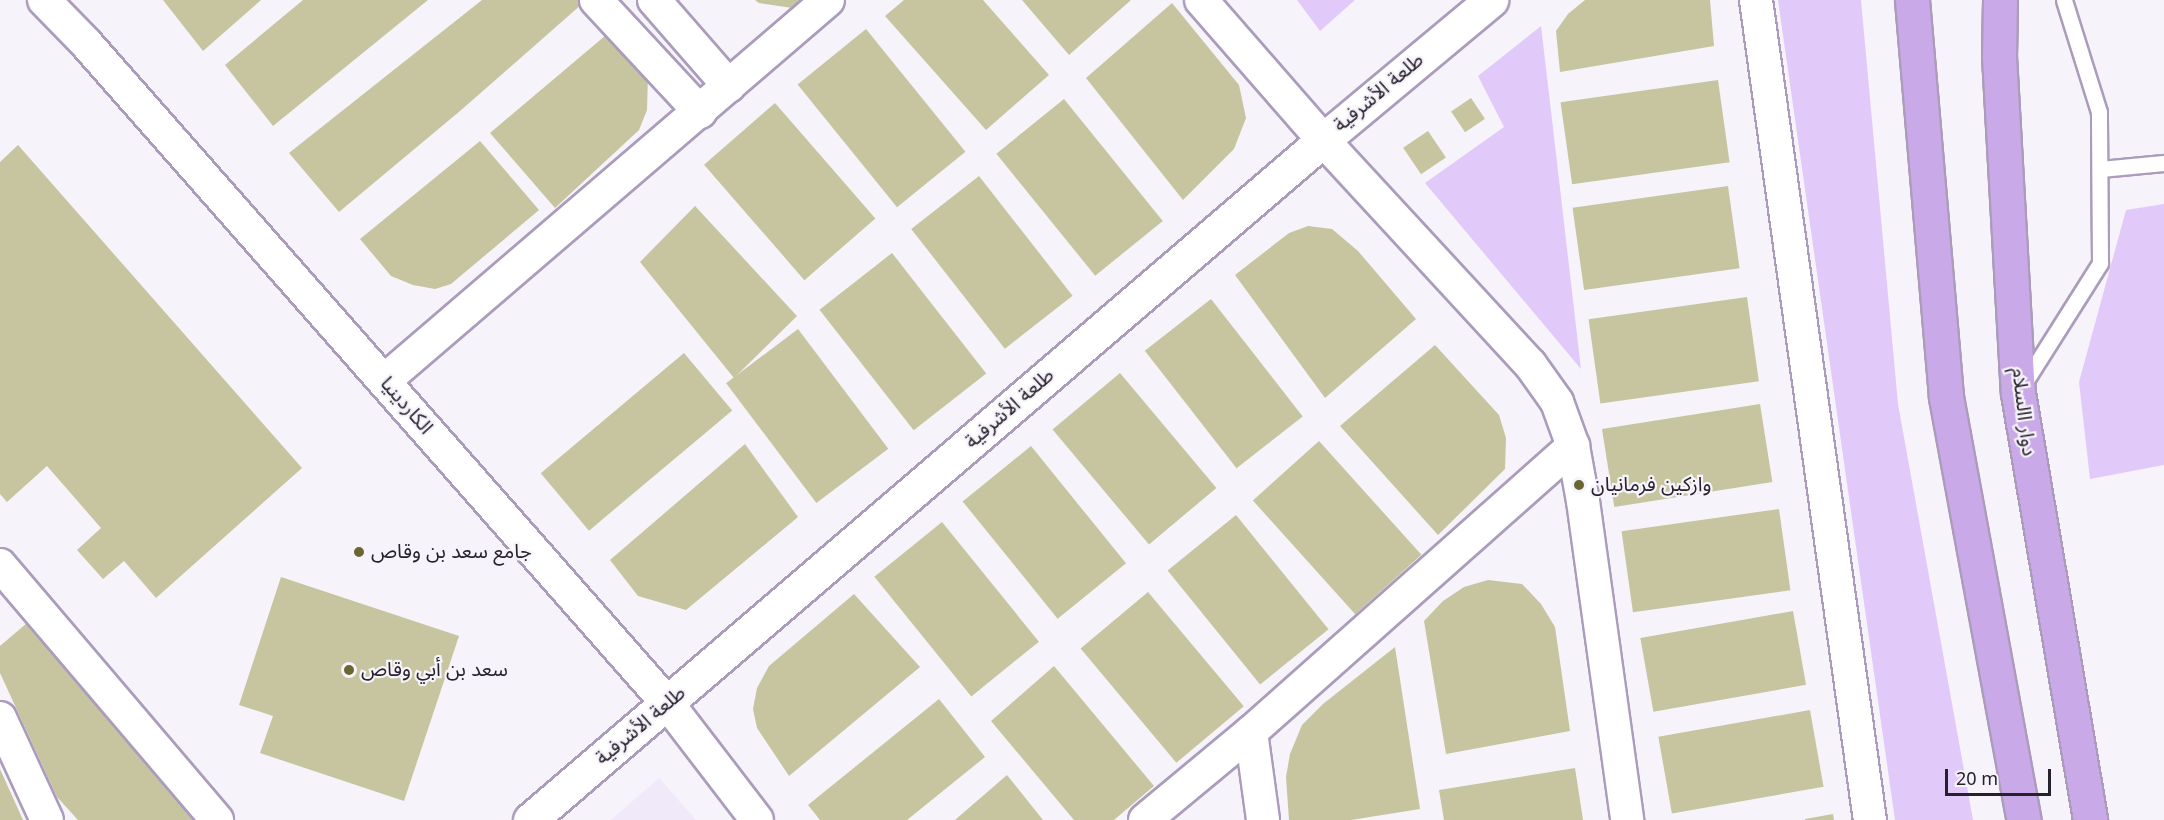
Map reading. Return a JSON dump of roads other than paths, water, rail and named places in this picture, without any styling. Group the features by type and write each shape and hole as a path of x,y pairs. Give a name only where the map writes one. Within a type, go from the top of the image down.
{"main road":[{"name":"طلعة الأشرفية","path":"530,820 1323,140 1491,0"},
{"path":"1912,0 1946,397 2024,820"},
{"name":"دوار االسلام","path":"2000,0 2000,56 2018,393 2090,820"}],"street":[{"name":"الكاردينيا","path":"44,0 85,42 668,704 757,820"},
{"path":"596,0 700,112"},
{"path":"654,0 729,86"},
{"path":"384,381 828,0"},
{"path":"1201,0 1323,140 1530,364 1557,402 1573,446 1583,501 1627,820"},
{"path":"1756,0 1870,820"},
{"path":"1145,820 1251,732 1573,446"},
{"path":"0,565 217,820"},
{"path":"0,718 47,820"},
{"path":"1251,732 1263,820"}],"lane":[{"path":"2018,393 2100,263 2099,112 2064,0"},
{"path":"2100,169 2164,163"}],"place":[{"name":"وازكين فرمانيان","path":"1579,485"},
{"name":"جامع سعد بن وقاص","path":"359,552"},
{"name":"سعد بن أبي وقاص","path":"349,670"}]}
